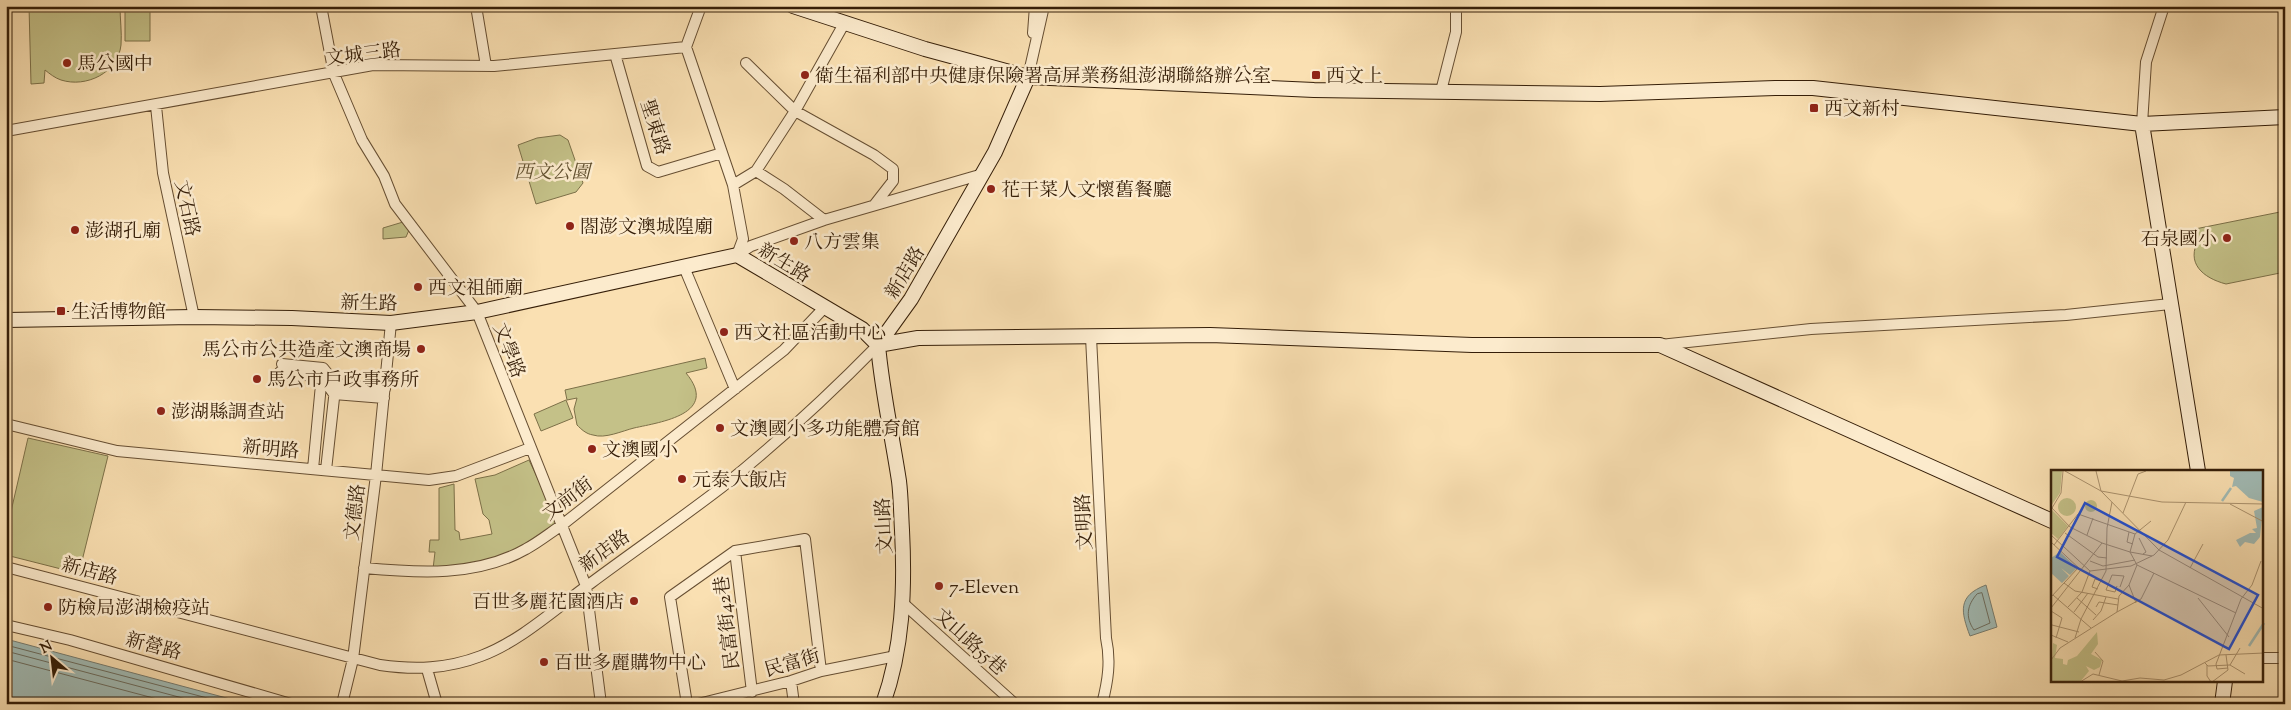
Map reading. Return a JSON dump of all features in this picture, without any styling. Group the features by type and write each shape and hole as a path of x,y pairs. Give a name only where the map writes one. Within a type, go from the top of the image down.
{"main road":[{"path":"793,6 925,49 1028,77 1314,90 1609,94 1813,88 2142,124 2285,117"},
{"name":"新店路","path":"878,345 911,299 983,174 995,152 1028,77"},
{"path":"2142,124 2198,470"},
{"name":"新生路","path":"6,320 194,317 292,318 392,323 476,312 737,255 862,329 878,345"},
{"path":"878,345 918,338 1210,335 1472,345 1660,345 2051,521"},
{"name":"文山路","path":"878,345 880,375 899,483 904,565 904,604 896,656 883,704"},
{"path":"2222,704 2225,682"}],"street":[{"name":"文學路","path":"321,6 334,74 362,140 384,176 395,204 476,312 562,525 586,586 601,704"},
{"path":"476,6 486,66"},
{"path":"701,6 686,47 733,186 742,238 737,255"},
{"path":"1028,77 1036,6"},
{"path":"1028,77 1044,6"},
{"path":"1441,91 1456,32 1456,6"},
{"path":"2142,124 2146,62 2164,6"},
{"path":"733,186 756,171 795,111 845,22"},
{"name":"文城三路","path":"6,131 334,74 373,65 486,66 686,47"},
{"name":"聖東路","path":"615,54 648,166 658,172 722,153"},
{"path":"746,63 795,111 874,155 893,169 893,182 875,204"},
{"name":"文石路","path":"156,106 163,173 194,317"},
{"path":"756,171 784,189 824,220"},
{"path":"737,255 751,246 824,220 983,174"},
{"path":"684,267 735,389"},
{"path":"1660,345 1811,329 2066,315 2170,304"},
{"name":"文前街","path":"364,568 412,572 444,572 482,566 525,550 562,525 784,350 824,308"},
{"name":"文德路","path":"342,704 353,659 376,475 392,323"},
{"name":"文明路","path":"1092,337 1106,638 1110,655 1107,685 1102,704"},
{"name":"新店路","path":"6,567 353,659 396,667 427,669 453,665 482,656 525,631 699,504 741,471 827,396 878,345"},
{"path":"281,368 322,373 335,389 384,394"},
{"path":"313,469 322,373"},
{"path":"326,470 335,389"},
{"name":"新明路","path":"6,424 116,451 429,480 456,476 530,448"},
{"path":"687,704 670,597 735,551 805,539 821,671"},
{"name":"民富街42巷","path":"735,551 752,692"},
{"name":"文山路55巷","path":"904,604 1014,704"},
{"name":"新營路","path":"6,625 70,640 286,703"},
{"name":"民富街","path":"698,704 752,692 821,671 896,656"},
{"path":"2264,658 2285,658"},
{"path":"427,669 437,704"},
{"path":"791,681 794,704"}],"green space":[{"path":"29,6 120,6 121,45 119,55 107,70 90,80 71,82 61,80 45,70 44,83 31,84"},
{"path":"125,6 150,6 150,41 125,41"},
{"name":"西文公園","path":"560,135 568,140 583,183 576,192 536,204 518,145 537,138"},
{"path":"2285,211 2285,272 2226,284 2210,278 2195,262 2195,248 2199,239 2176,243 2175,233"},
{"path":"403,222 409,230 406,237 383,239 383,228"},
{"path":"705,358 707,368 686,373 695,387 696,398 692,407 683,414 658,423 603,436 588,434 577,425 574,409 577,398 567,400 565,390"},
{"path":"566,400 573,418 541,431 534,414"},
{"path":"28,438 108,456 80,569 73,572 6,555 6,533"},
{"path":"529,460 559,524 524,547 482,563 433,569 435,552 429,552 430,540 439,540 439,488 454,484 455,530 459,532 460,540 492,534 489,520 483,514 475,479 495,475"}],"water":[{"path":"1986,585 1997,627 1970,636 1963,612 1964,606 1970,594"},
{"path":"6,639 249,704 6,704"}],"place":[{"name":"馬公國中","path":"67,63"},
{"name":"衛生福利部中央健康保險署高屏業務組澎湖聯絡辦公室","path":"805,75"},
{"name":"西文上","path":"1316,75"},
{"name":"西文新村","path":"1814,108"},
{"name":"花干菜人文懷舊餐廳","path":"991,189"},
{"name":"閤澎文澳城隍廟","path":"570,226"},
{"name":"澎湖孔廟","path":"75,230"},
{"name":"石泉國小","path":"2227,238"},
{"name":"八方雲集","path":"794,241"},
{"name":"西文祖師廟","path":"418,287"},
{"name":"生活博物館","path":"61,311"},
{"name":"西文社區活動中心","path":"724,332"},
{"name":"馬公市公共造產文澳商場","path":"421,349"},
{"name":"馬公市戶政事務所","path":"257,379"},
{"name":"澎湖縣調查站","path":"161,411"},
{"name":"文澳國小多功能體育館","path":"720,428"},
{"name":"文澳國小","path":"592,449"},
{"name":"元泰大飯店","path":"682,479"},
{"name":"7-Eleven","path":"939,586"},
{"name":"百世多麗花園酒店","path":"634,601"},
{"name":"防檢局澎湖檢疫站","path":"48,607"},
{"name":"百世多麗購物中心","path":"544,662"}]}
